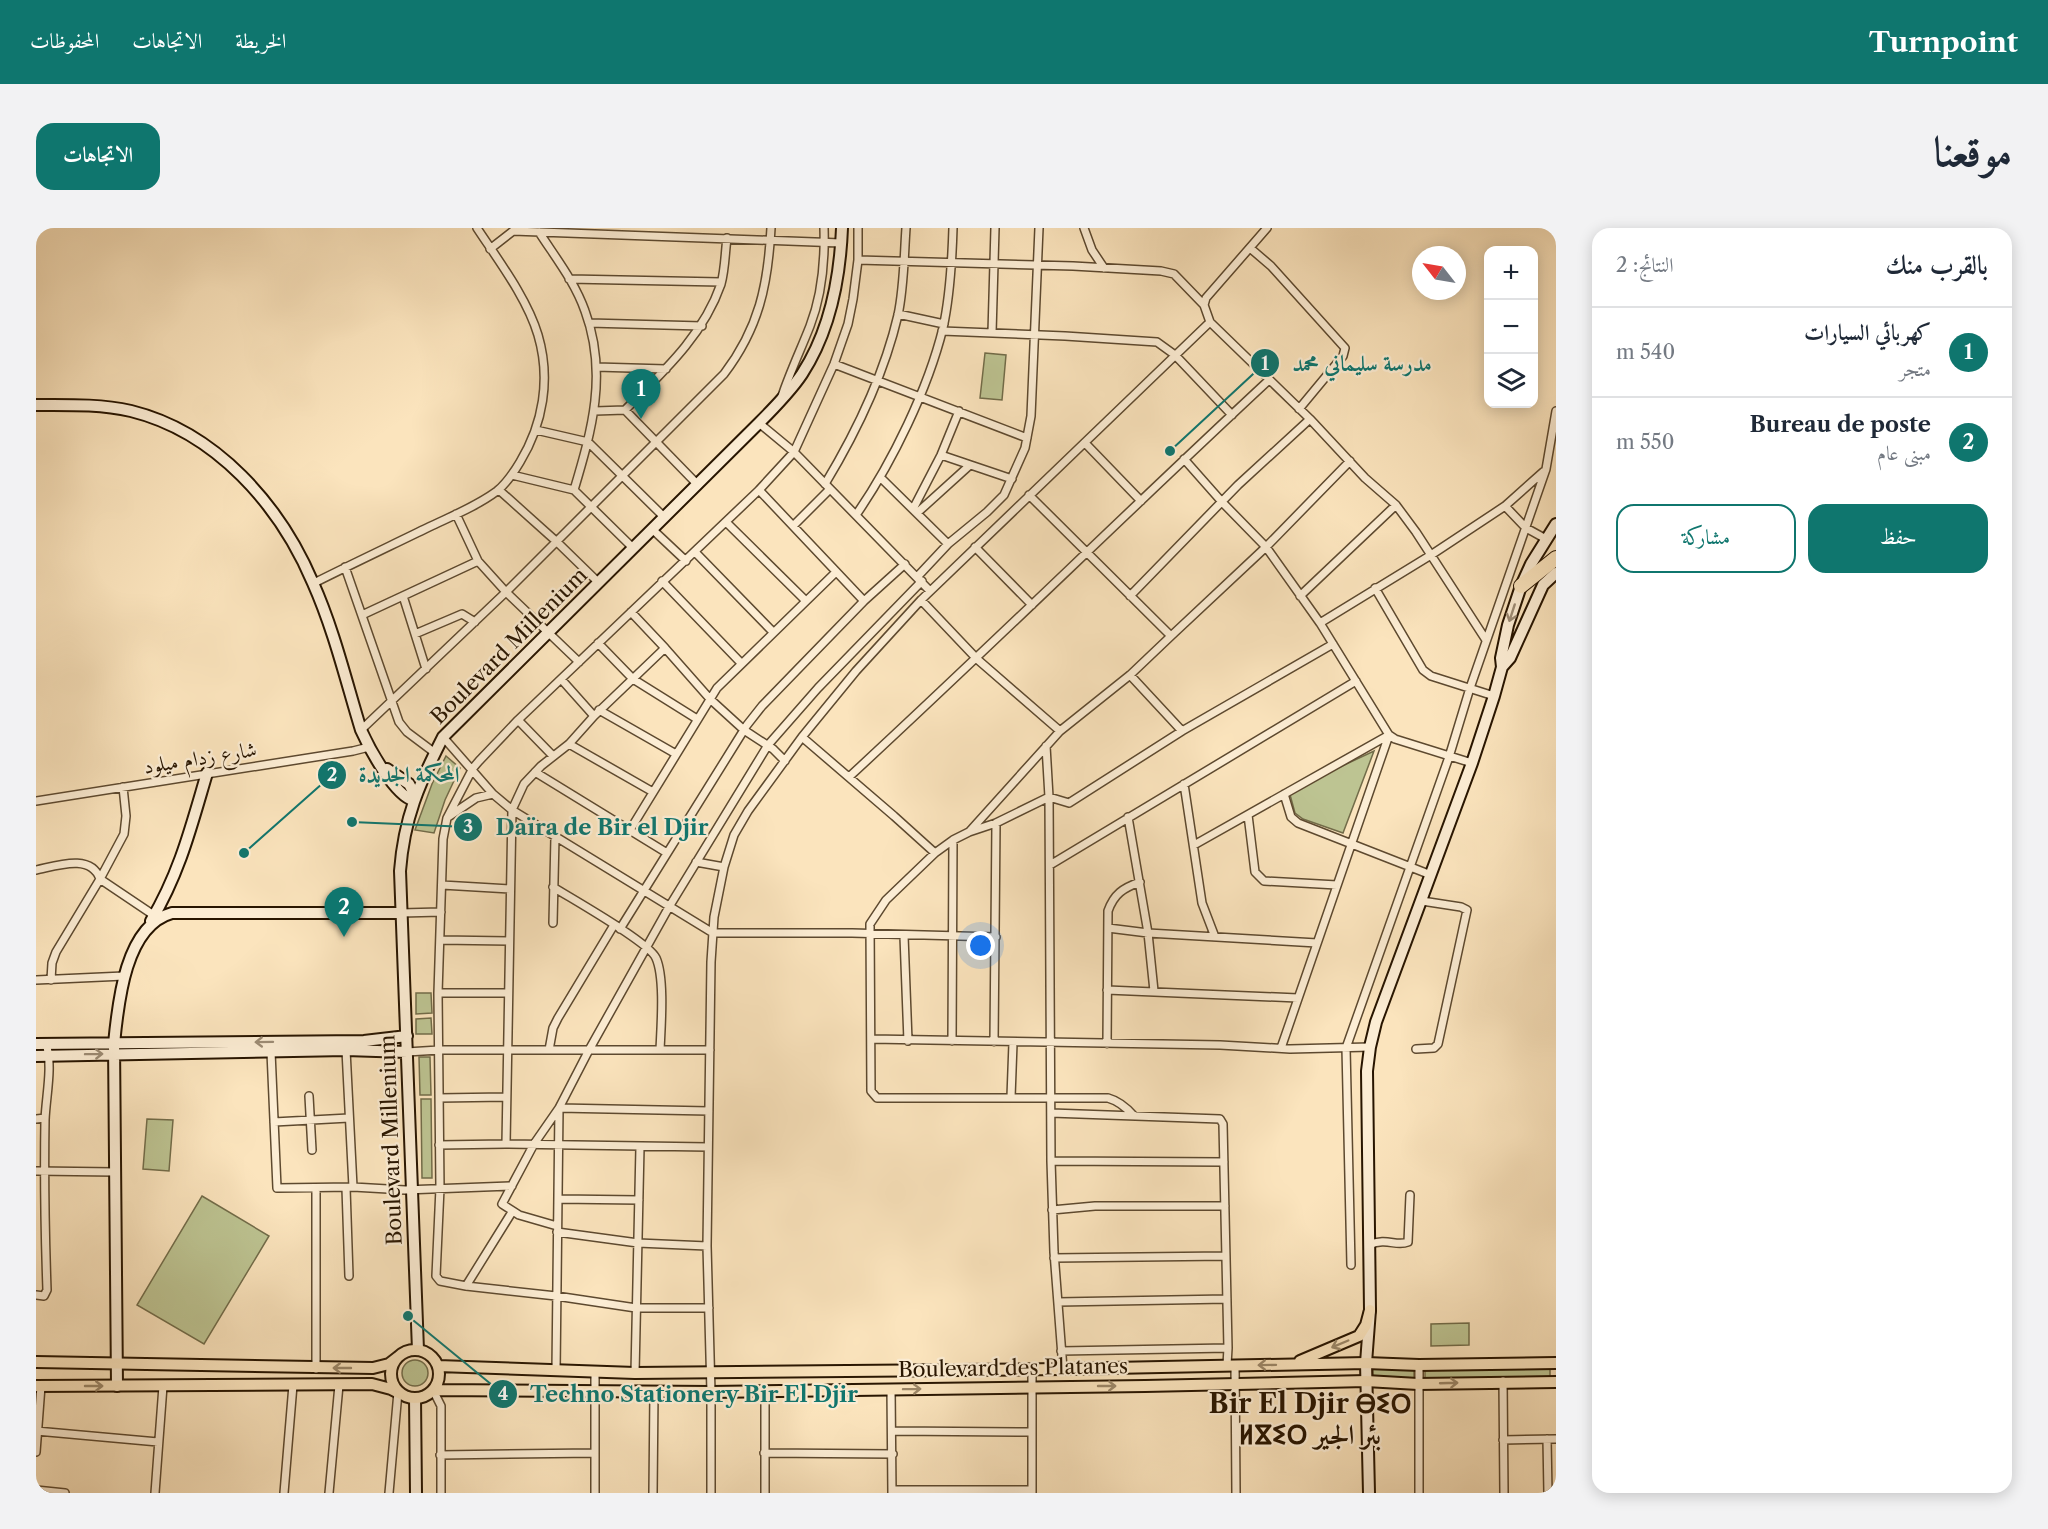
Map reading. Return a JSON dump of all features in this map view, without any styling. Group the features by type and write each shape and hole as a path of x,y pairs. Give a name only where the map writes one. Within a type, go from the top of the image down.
{"highway":[{"path":"1521,586 1556,558"}],"main road":[{"name":"Boulevard Millenium","path":"418,1350 400,871 402,846 414,797 443,737 698,485 780,401 801,375 825,327 833,303 842,228"},
{"path":"36,405 95,406 131,411 154,418 197,438 222,457 251,485 291,540 314,583 361,730 369,747 382,766 395,779 403,796 414,797"},
{"path":"1369,1493 1366,1363 1370,1310 1367,1071 1370,1047 1376,1022 1472,764 1502,667 1501,658 1508,625 1521,586 1556,524"},
{"path":"1502,667 1510,658 1543,585 1556,573"},
{"path":"395,779 412,775 430,764"},
{"path":"117,1386 115,1049 118,999 124,976 136,948 152,920 184,851 207,773"},
{"path":"395,779 408,815"},
{"path":"152,920 172,913 401,913"},
{"path":"36,1056 115,1049 363,1041 407,1036"},
{"path":"41,1043 115,1049 407,1052"},
{"path":"1294,1364 1359,1336 1366,1325 1370,1310"},
{"path":"36,1362 374,1368 389,1364 398,1357 418,1350 430,1356 438,1366 438,1383 434,1390 415,1398 372,1384 39,1386"},
{"path":"398,1357 391,1377 399,1393"},
{"name":"Boulevard des Platanes","path":"438,1366 636,1373 1032,1370 1366,1363 1419,1365 1554,1363"},
{"path":"1554,1363 1555,1382"},
{"name":"Boulevard des Platanes","path":"434,1390 711,1392 1366,1381 1555,1382"},
{"path":"415,1398 416,1493"}],"street":[{"path":"314,583 456,514 499,490 512,475 536,430 544,389 542,353 538,335 531,316 477,228"},
{"path":"361,730 657,444 724,374 740,353 760,309 766,280 771,228"},
{"path":"780,401 811,324 818,299 824,228"},
{"path":"709,1308 636,1308 466,1286 440,1281 436,1276 440,1188 438,993 441,852 447,818 473,768 518,720 662,581 686,561 759,490 794,452 834,364 848,324 858,260 858,228"},
{"path":"793,526 828,486 877,381 898,314 906,228"},
{"path":"856,515 881,478 919,396 943,327 952,263 954,228"},
{"path":"992,333 995,228"},
{"path":"707,1246 638,1243 557,1229 512,1212 502,1204 534,1144 559,1108 669,906 768,746 818,688 920,579 948,544 1004,495 1025,448 1031,416 1040,228"},
{"path":"1084,228 1092,250 1104,268"},
{"path":"1204,305 1206,298 1267,228"},
{"path":"490,249 513,231 605,231 841,243"},
{"path":"539,232 569,279 585,310 596,367 595,411 574,490"},
{"path":"595,411 625,410 666,369 702,326 721,282 727,238"},
{"path":"1250,248 1271,266 1345,348 1343,356 1299,409"},
{"path":"858,260 1134,269 1174,274 1204,305 1210,322 1310,419 1365,478 1396,505 1486,640"},
{"path":"569,279 721,282"},
{"path":"898,314 943,327 992,333 1152,341 1161,344 1175,355 1232,415"},
{"path":"711,1493 711,1372 707,1246 713,933 724,867 734,835 748,811 802,737 856,671 921,600 1210,322"},
{"path":"589,323 702,326"},
{"path":"834,364 1027,438"},
{"path":"596,367 666,369"},
{"path":"849,777 977,659 1269,380"},
{"path":"625,410 698,485"},
{"path":"915,511 959,411"},
{"path":"1351,1266 1346,1048 1449,757 1486,640 1546,470 1556,411"},
{"path":"1130,596 1222,502 1310,419"},
{"path":"759,423 794,452 930,591"},
{"path":"536,430 588,442 664,517"},
{"path":"1086,443 1141,501"},
{"path":"941,455 1012,479"},
{"path":"1184,459 1266,547 1320,623 1389,735 1472,764"},
{"path":"969,832 1060,731 1130,675 1266,547 1350,462"},
{"path":"915,511 970,465"},
{"path":"1320,623 1431,555 1505,506 1546,470"},
{"path":"512,475 574,490 633,548"},
{"path":"881,478 948,544"},
{"path":"499,490 599,583"},
{"path":"759,490 864,601"},
{"path":"1029,495 1171,636"},
{"path":"1300,596 1396,505"},
{"path":"1505,506 1526,528 1546,539"},
{"path":"456,514 478,561 506,592 579,662"},
{"path":"726,522 806,601"},
{"path":"652,529 686,561"},
{"path":"975,547 1032,605"},
{"path":"695,552 773,632"},
{"path":"362,615 478,561"},
{"path":"549,1050 553,1028 558,1018 643,891 744,730 762,706 864,601 905,564"},
{"path":"345,567 399,722 407,732 435,753"},
{"path":"630,830 710,699 741,663 836,572"},
{"path":"662,581 741,663"},
{"path":"1375,588 1423,670 1431,676 1494,696"},
{"path":"403,596 426,669"},
{"path":"921,600 977,659 1060,731"},
{"path":"631,612 710,699 744,730 785,761"},
{"path":"415,634 462,614 475,622"},
{"path":"598,643 633,679 697,719"},
{"path":"1134,1116 1125,1106 1108,1098 877,1098 871,1090 870,924 886,900 934,854 953,840 969,832 996,824 1049,797 1069,803 1182,731 1333,644"},
{"path":"506,1144 512,810 524,784 535,772 569,744 596,713 665,648"},
{"path":"1130,675 1182,731"},
{"path":"561,679 596,713 676,754"},
{"path":"1050,865 1356,681"},
{"path":"518,720 553,756"},
{"path":"1194,845 1389,735"},
{"path":"1281,1048 1389,735"},
{"path":"443,737 473,768 493,794 512,810 713,933 996,937"},
{"path":"802,737 921,839 934,854"},
{"path":"569,744 653,792"},
{"path":"1047,746 1052,1210 1063,1369"},
{"name":"شارع زدام ميلود","path":"36,801 369,747"},
{"path":"535,772 667,853"},
{"path":"1184,784 1202,903 1215,937"},
{"path":"51,980 52,963 56,952 124,834 126,816 123,787"},
{"path":"447,818 476,798 493,794"},
{"path":"1284,794 1291,817 1298,823 1431,876"},
{"path":"1248,815 1255,872 1259,878 1264,881 1337,885"},
{"path":"1128,817 1148,933 1154,991"},
{"path":"994,1042 996,824"},
{"path":"553,923 555,837"},
{"path":"952,1041 953,840"},
{"path":"696,862 724,867"},
{"path":"36,870 79,863 96,869 100,879 152,920"},
{"path":"1107,1044 1108,912 1117,892 1140,882"},
{"path":"442,885 510,889"},
{"path":"553,887 646,946 655,955 660,972 660,1050"},
{"path":"1416,1049 1434,1048 1438,1044 1467,910 1461,906 1422,901"},
{"path":"401,913 441,912"},
{"path":"1108,928 1148,933 1317,942"},
{"path":"904,936 908,1041"},
{"path":"440,940 509,941"},
{"path":"36,980 124,976"},
{"path":"1107,990 1298,998"},
{"path":"438,993 508,993"},
{"path":"871,1039 1281,1048 1370,1047"},
{"path":"36,1295 44,1296 47,1290 45,1118 49,1055 41,1043"},
{"path":"1011,1097 1012,1043"},
{"path":"346,1050 350,1187 349,1276"},
{"path":"407,1052 710,1050"},
{"path":"271,1052 277,1188 412,1189 512,1186"},
{"path":"309,1096 312,1150"},
{"path":"439,1098 506,1097"},
{"path":"559,1108 709,1110"},
{"path":"556,1371 559,1108"},
{"path":"1051,1113 1220,1119 1224,1162 1228,1348 1235,1384 1236,1493"},
{"path":"36,1119 45,1118"},
{"path":"274,1122 349,1118"},
{"path":"439,1145 558,1144 708,1147"},
{"path":"636,1373 640,1147"},
{"path":"1051,1161 1224,1162"},
{"path":"36,1171 115,1172"},
{"path":"316,1188 316,1368"},
{"path":"1369,1245 1379,1240 1404,1244 1408,1242 1410,1196"},
{"path":"558,1199 639,1200"},
{"path":"1052,1210 1095,1206 1225,1206"},
{"path":"466,1286 512,1212"},
{"path":"36,1231 45,1231"},
{"path":"1054,1258 1226,1256"},
{"path":"1058,1302 1227,1299"},
{"path":"1061,1351 1228,1348"},
{"path":"1419,1365 1419,1493"},
{"path":"891,1389 892,1491 1032,1492 1032,1370"},
{"path":"595,1372 595,1493"},
{"path":"1503,1381 1504,1493"},
{"path":"284,1493 294,1385"},
{"path":"329,1493 339,1385"},
{"path":"36,1452 39,1386"},
{"path":"154,1493 163,1386"},
{"path":"434,1390 441,1406 441,1493"},
{"path":"765,1390 765,1493"},
{"path":"653,1493 654,1392"},
{"path":"389,1493 399,1393"},
{"path":"37,1431 158,1442"},
{"path":"893,1431 1032,1432"},
{"path":"1547,1439 1548,1493"},
{"path":"1503,1440 1556,1439"},
{"path":"440,1455 595,1454"},
{"path":"764,1454 893,1454"},
{"path":"36,1490 65,1493"}],"green space":[{"path":"985,353 1006,355 1002,400 980,398"},
{"path":"1374,751 1343,833 1303,819 1295,813 1289,791"},
{"path":"446,756 460,768 445,800 434,833 415,830 432,784"},
{"path":"416,993 431,993 432,1013 416,1014"},
{"path":"431,1018 432,1034 416,1034 416,1019"},
{"path":"419,1057 430,1057 431,1095 420,1095"},
{"path":"421,1099 431,1099 432,1178 422,1178"},
{"path":"147,1119 173,1120 169,1171 143,1169"},
{"path":"202,1196 269,1236 204,1344 137,1305"},
{"path":"1469,1323 1469,1345 1431,1346 1431,1324"},
{"path":"415,1360 424,1364 428,1373 424,1382 415,1386 406,1382 402,1373 406,1364"},
{"path":"1414,1367 1414,1379 1373,1380 1373,1368"},
{"path":"1550,1367 1550,1378 1425,1378 1425,1368"}],"place":[{"name":"كهربائي السيارات","path":"641,419"},
{"name":"مدرسة سليماني محمد","path":"1170,451"},
{"name":"Daïra de Bir el Djir","path":"352,822"},
{"name":"المحكمة الجديدة","path":"244,853"},
{"name":"Bureau de poste","path":"344,937"},
{"name":"Techno Stationery Bir El Djir","path":"408,1316"}],"district":[{"name":"Bir El Djir ⴱⵉⵔ ⵍⴵⵉⵔ بئر الجير","path":"1310,1420"}]}
